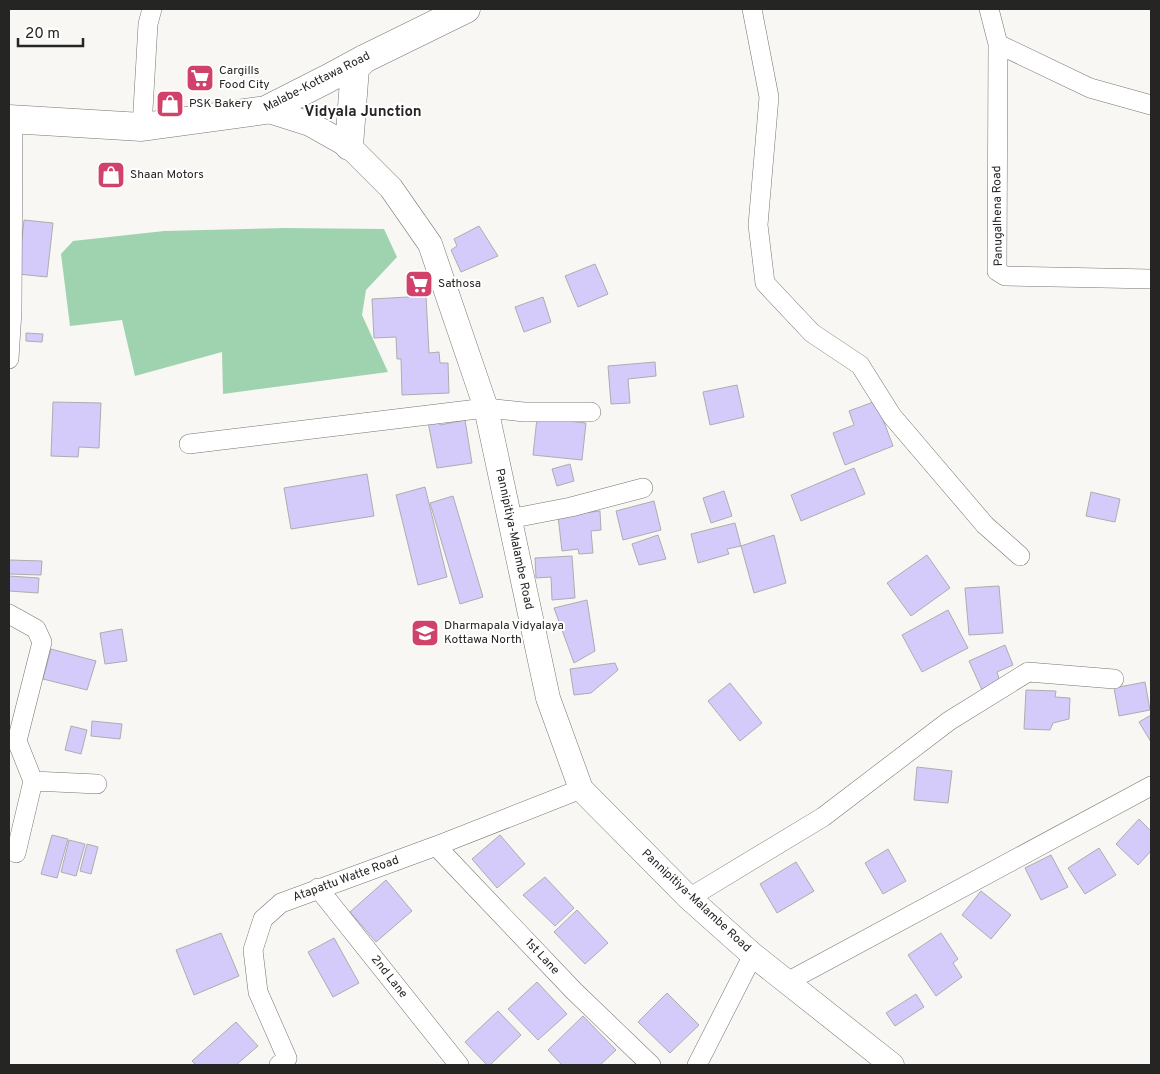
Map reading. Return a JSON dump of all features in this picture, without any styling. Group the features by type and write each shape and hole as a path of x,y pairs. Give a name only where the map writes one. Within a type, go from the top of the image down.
{"main road":[{"name":"Malabe-Kottawa Road","path":"11,119 142,127 266,110 364,58 466,9"},
{"path":"349,146 355,68 364,58"}],"street":[{"path":"142,127 148,24 152,9"},
{"path":"752,9 769,97 758,225 765,283 812,333 860,365 892,416 985,526 1020,556"},
{"name":"Panugalhena Road","path":"989,9 998,44 997,270 1005,276 1151,280"},
{"path":"998,44 1090,88 1151,106"},
{"name":"Pannipitiya-Malambe Road","path":"266,110 310,124 349,146 392,188 430,244 486,408 548,698 581,789 689,898 752,955 892,1065"},
{"path":"9,359 12,311 11,119"},
{"path":"189,444 486,408 524,412 591,412"},
{"path":"509,519 571,507 643,488"},
{"path":"9,614 36,629 42,642 17,741 33,781 16,853"},
{"path":"689,898 823,817 949,721 1028,672 1114,679"},
{"path":"33,781 97,784"},
{"path":"786,982 1151,786"},
{"name":"Atapattu Watte Road","path":"286,1063 258,992 253,950 263,919 282,902 436,846 581,789"},
{"name":"1st Lane","path":"436,846 574,991 651,1065"},
{"name":"2nd Lane","path":"318,888 459,1065"},
{"path":"697,1065 752,955"}],"green space":[{"path":"285,228 384,229 397,257 366,290 362,315 388,372 223,394 222,352 135,376 122,320 70,326 61,254 73,241 164,231"}],"building":[{"path":"24,220 53,223 47,277 18,274"},
{"path":"479,226 498,256 461,272 451,250 457,246 454,239"},
{"path":"595,264 608,294 578,307 565,276"},
{"path":"426,296 429,353 439,352 440,363 448,363 449,393 402,395 401,359 397,359 396,337 374,338 372,299"},
{"path":"543,297 551,322 524,332 515,307"},
{"path":"26,333 43,334 42,342 26,341"},
{"path":"655,362 656,376 628,379 630,403 611,404 608,366"},
{"path":"737,385 744,417 710,425 703,392"},
{"path":"876,401 893,446 845,465 833,433 854,425 849,411"},
{"path":"53,402 101,403 99,448 79,447 78,457 51,456"},
{"path":"427,417 437,419 440,425 465,420 472,463 437,468"},
{"path":"537,418 586,423 582,460 533,455"},
{"path":"570,464 574,481 557,486 552,469"},
{"path":"854,468 865,494 801,521 791,495"},
{"path":"367,474 374,516 291,529 284,488"},
{"path":"425,487 447,577 418,585 396,495"},
{"path":"724,491 732,516 711,523 703,498"},
{"path":"1091,492 1120,499 1115,522 1086,516"},
{"path":"453,496 483,597 460,604 430,503"},
{"path":"654,501 661,530 623,540 616,511"},
{"path":"600,511 601,530 591,531 593,553 579,554 578,549 562,551 558,516"},
{"path":"735,523 741,546 727,549 729,554 698,563 691,534"},
{"path":"658,535 666,559 639,565 632,544"},
{"path":"774,535 786,583 754,593 741,546"},
{"path":"927,555 950,588 911,616 887,583"},
{"path":"572,556 575,598 552,600 551,577 536,578 535,558"},
{"path":"9,560 42,561 41,575 9,574"},
{"path":"9,576 39,578 38,593 9,591"},
{"path":"999,586 1003,633 969,635 965,588"},
{"path":"587,600 595,651 574,663 554,608"},
{"path":"948,610 968,648 922,672 902,635"},
{"path":"122,629 127,661 105,664 100,633"},
{"path":"1005,645 1013,665 997,672 1000,682 982,690 969,661"},
{"path":"51,649 96,661 87,690 43,679"},
{"path":"615,663 618,670 591,693 574,695 570,669"},
{"path":"1145,682 1150,710 1119,716 1114,688"},
{"path":"730,683 762,723 740,741 708,701"},
{"path":"1026,690 1056,691 1055,697 1070,698 1069,719 1053,723 1050,730 1024,729"},
{"path":"1151,715 1151,742 1139,722"},
{"path":"92,721 122,724 120,739 91,736"},
{"path":"71,726 87,730 81,754 65,750"},
{"path":"917,767 952,771 948,803 914,800"},
{"path":"1139,819 1151,831 1151,851 1138,865 1116,844"},
{"path":"52,835 68,839 57,878 41,874"},
{"path":"500,835 525,864 497,888 472,859"},
{"path":"69,840 85,844 76,876 61,872"},
{"path":"87,844 98,847 91,874 80,871"},
{"path":"1099,848 1116,875 1085,894 1068,868"},
{"path":"888,849 906,881 883,894 865,863"},
{"path":"1051,855 1068,887 1041,900 1025,868"},
{"path":"796,862 814,891 777,913 760,884"},
{"path":"545,877 574,908 555,926 523,895"},
{"path":"386,880 412,911 376,942 350,912"},
{"path":"981,891 1011,915 991,939 962,915"},
{"path":"577,910 608,943 585,964 554,932"},
{"path":"221,933 239,976 194,995 176,950"},
{"path":"941,933 958,959 953,963 962,977 936,996 908,955"},
{"path":"334,938 359,983 333,997 308,952"},
{"path":"537,982 567,1014 538,1040 508,1009"},
{"path":"667,993 699,1025 670,1053 638,1022"},
{"path":"916,994 924,1007 895,1026 886,1013"},
{"path":"498,1011 521,1035 490,1065 487,1065 465,1042"},
{"path":"583,1016 616,1050 600,1065 562,1065 548,1050"},
{"path":"236,1022 258,1046 236,1065 196,1065 192,1061"}],"place":[{"name":"Cargills Food City","path":"200,78"},
{"name":"PSK Bakery","path":"170,104"},
{"name":"Shaan Motors","path":"111,175"},
{"name":"Sathosa","path":"419,284"},
{"name":"Dharmapala Vidyalaya Kottawa North","path":"425,633"}],"district":[{"name":"Vidyala Junction","path":"363,112"}]}
